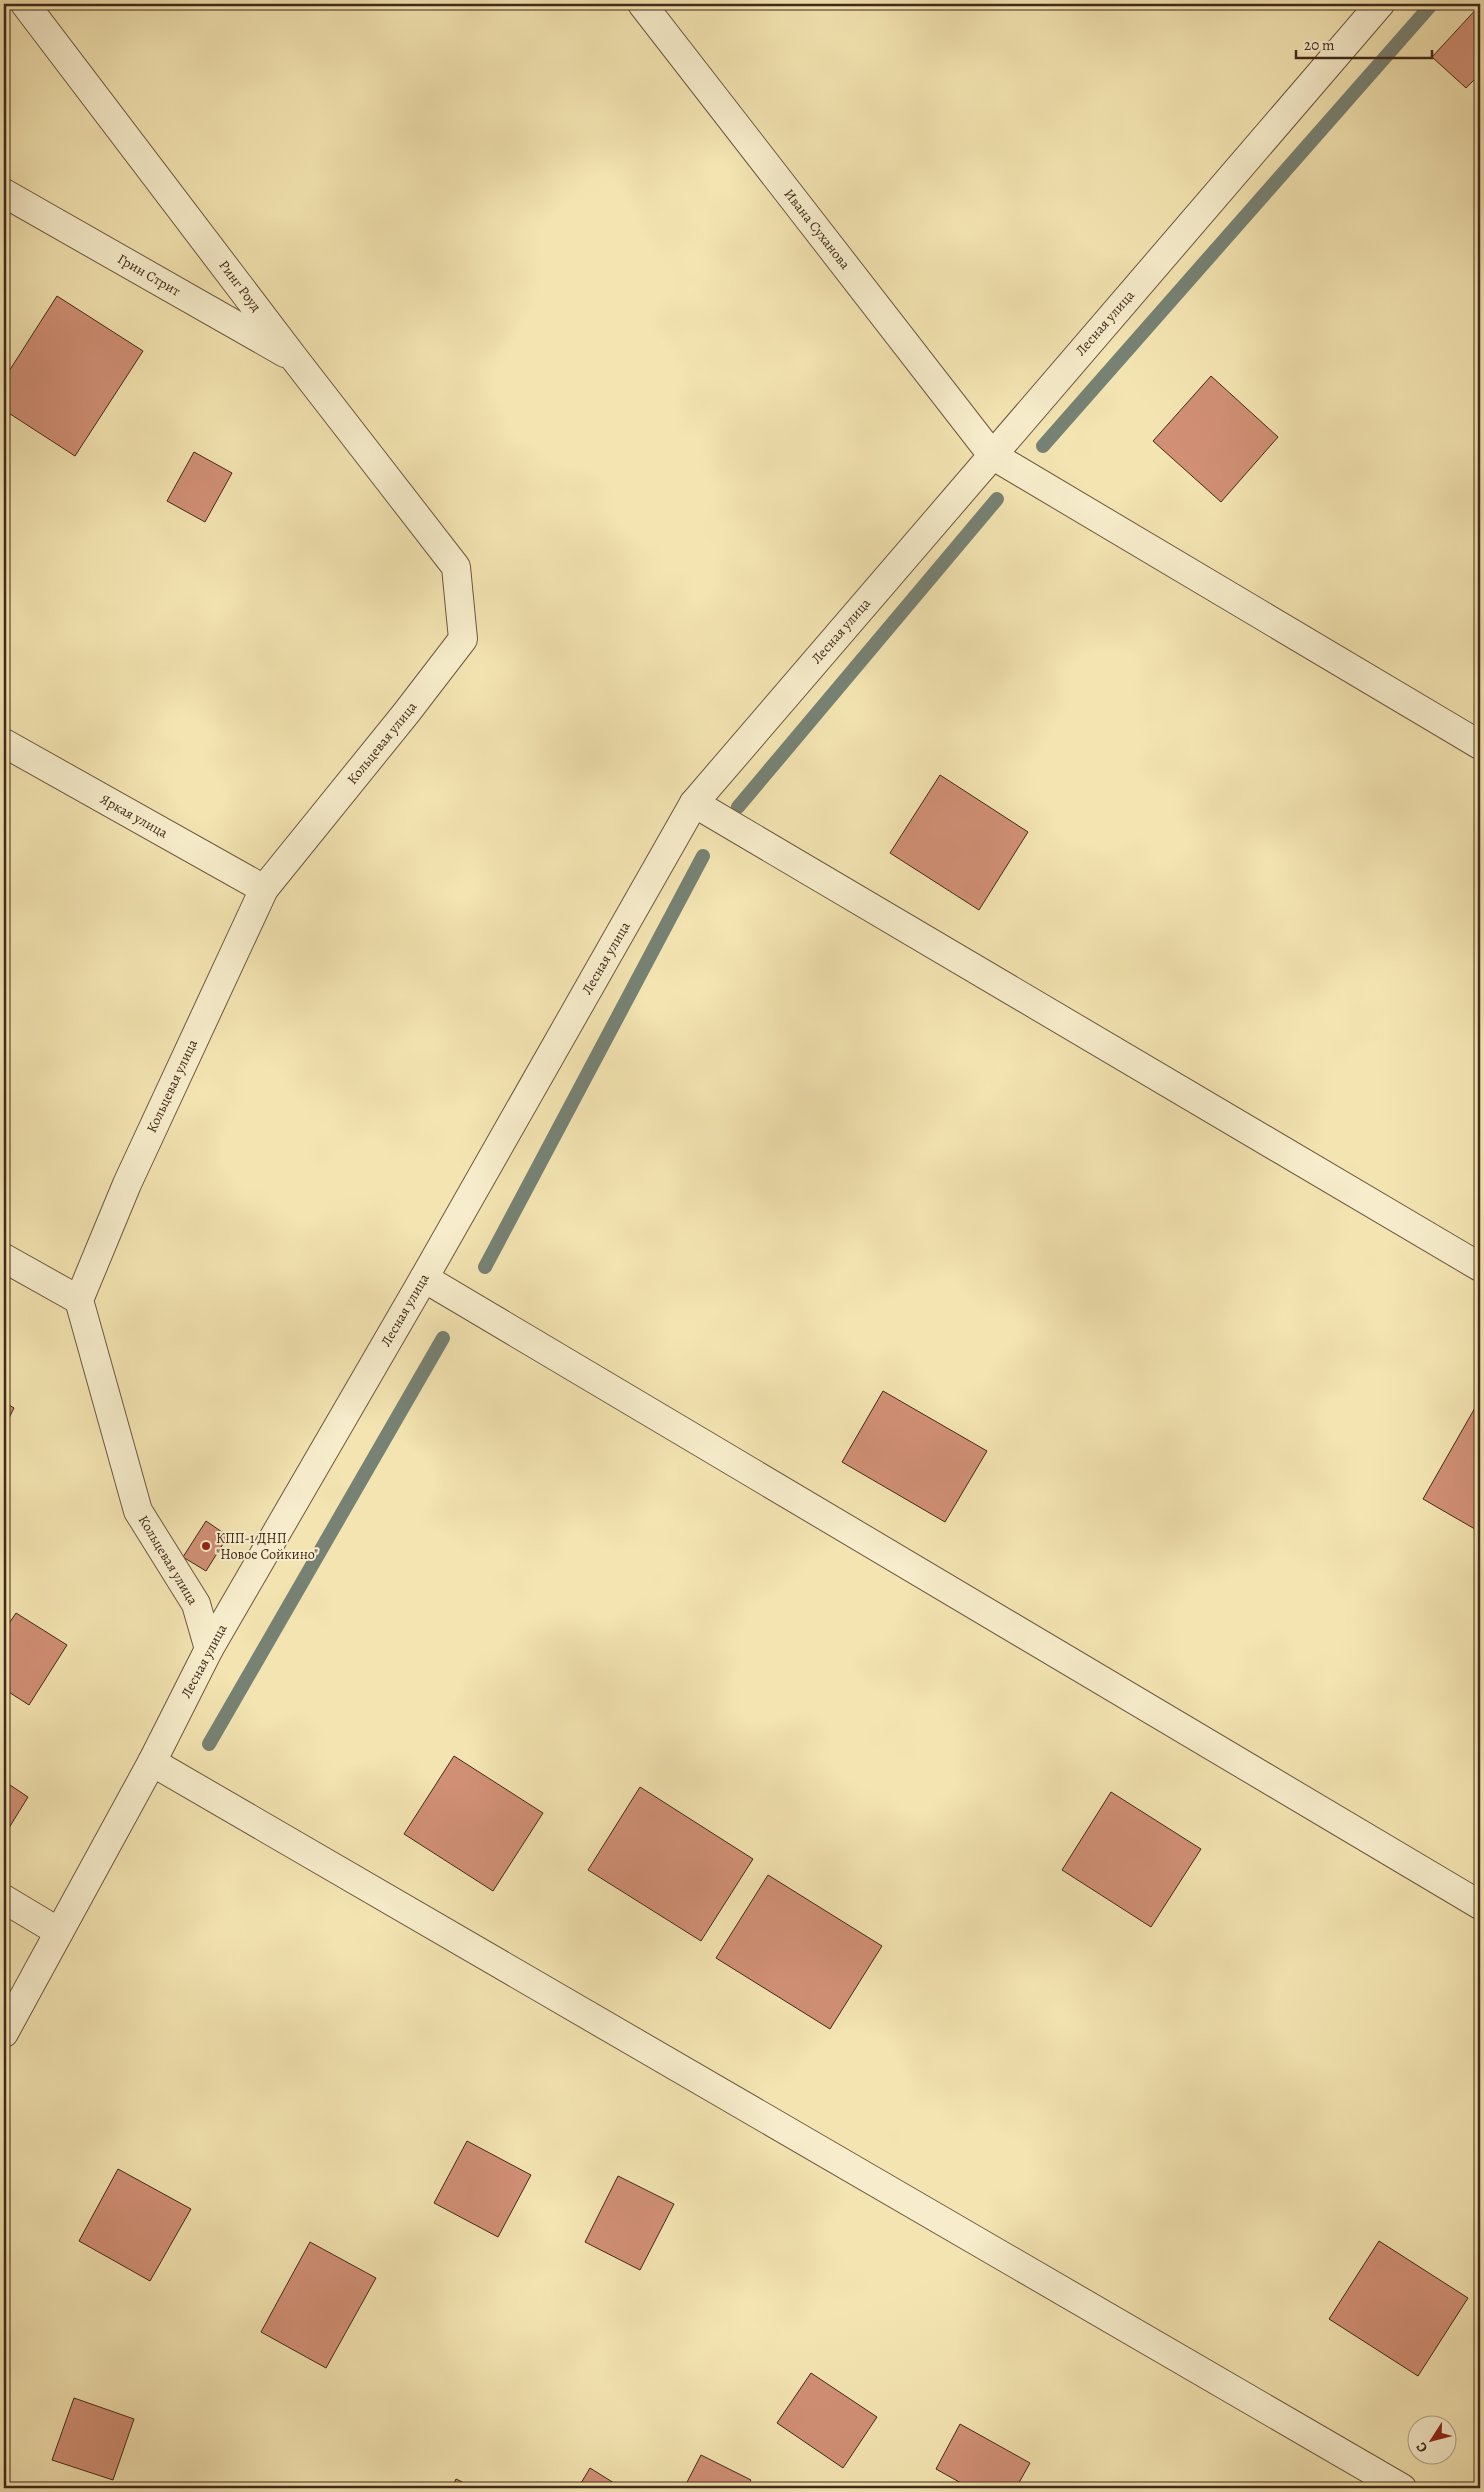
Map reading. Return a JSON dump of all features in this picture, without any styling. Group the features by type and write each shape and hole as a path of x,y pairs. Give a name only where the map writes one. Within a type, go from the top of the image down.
{"street":[{"name":"Ринг Роуд","path":"25,4 294,358 456,567"},
{"name":"Ивана Суханова","path":"642,4 992,455"},
{"name":"Лесная улица","path":"4,2033 152,1762 209,1649 424,1278 694,802 1380,4"},
{"name":"Грин Стрит","path":"4,193 294,358"},
{"path":"992,455 1480,745"},
{"name":"Кольцевая улица","path":"209,1649 196,1604 138,1512 79,1300 126,1184 264,889 407,712 463,639 456,567"},
{"name":"Яркая улица","path":"4,743 264,889"},
{"path":"694,802 1480,1268"},
{"path":"4,1258 79,1300"},
{"path":"424,1278 1480,1905"},
{"path":"152,1762 1402,2488"},
{"path":"4,1899 59,1932"}],"building":[{"path":"1480,5 1480,74 1466,88 1432,57"},
{"path":"57,296 143,351 75,456 4,410 4,379"},
{"path":"1211,376 1278,437 1221,502 1153,441"},
{"path":"194,452 232,473 205,522 167,501"},
{"path":"940,775 1028,832 979,910 890,853"},
{"path":"883,1391 987,1451 945,1522 842,1462"},
{"path":"1480,1399 1480,1532 1423,1499"},
{"path":"4,1402 14,1408 4,1428"},
{"name":"КПП-1 ДНП \"Новое Сойкино\"","path":"206,1521 228,1536 206,1571 183,1557"},
{"path":"16,1613 67,1645 29,1705 4,1689 4,1631"},
{"path":"454,1756 543,1813 493,1891 404,1834"},
{"path":"4,1781 28,1797 4,1836"},
{"path":"640,1787 753,1859 701,1941 588,1870"},
{"path":"1111,1792 1201,1849 1151,1927 1062,1870"},
{"path":"768,1875 882,1946 830,2029 716,1958"},
{"path":"467,2141 531,2175 498,2237 434,2203"},
{"path":"118,2169 191,2209 150,2281 79,2241"},
{"path":"618,2176 674,2204 640,2270 585,2242"},
{"path":"1379,2241 1468,2298 1418,2376 1329,2319"},
{"path":"310,2242 376,2278 326,2368 261,2332"},
{"path":"811,2373 877,2417 843,2468 777,2423"},
{"path":"74,2398 134,2419 113,2480 52,2460"},
{"path":"960,2424 1030,2463 1016,2488 970,2488 936,2469"},
{"path":"701,2455 751,2480 746,2488 684,2488"},
{"path":"590,2468 622,2488 578,2488"},
{"path":"456,2479 475,2488 452,2488"}],"waterway":[{"path":"1043,446 1432,4"},
{"path":"738,807 997,499"},
{"path":"485,1267 703,856"},
{"path":"209,1744 443,1338"}],"place":[{"name":"КПП-1 ДНП \"Новое Сойкино\"","path":"206,1546"}]}
